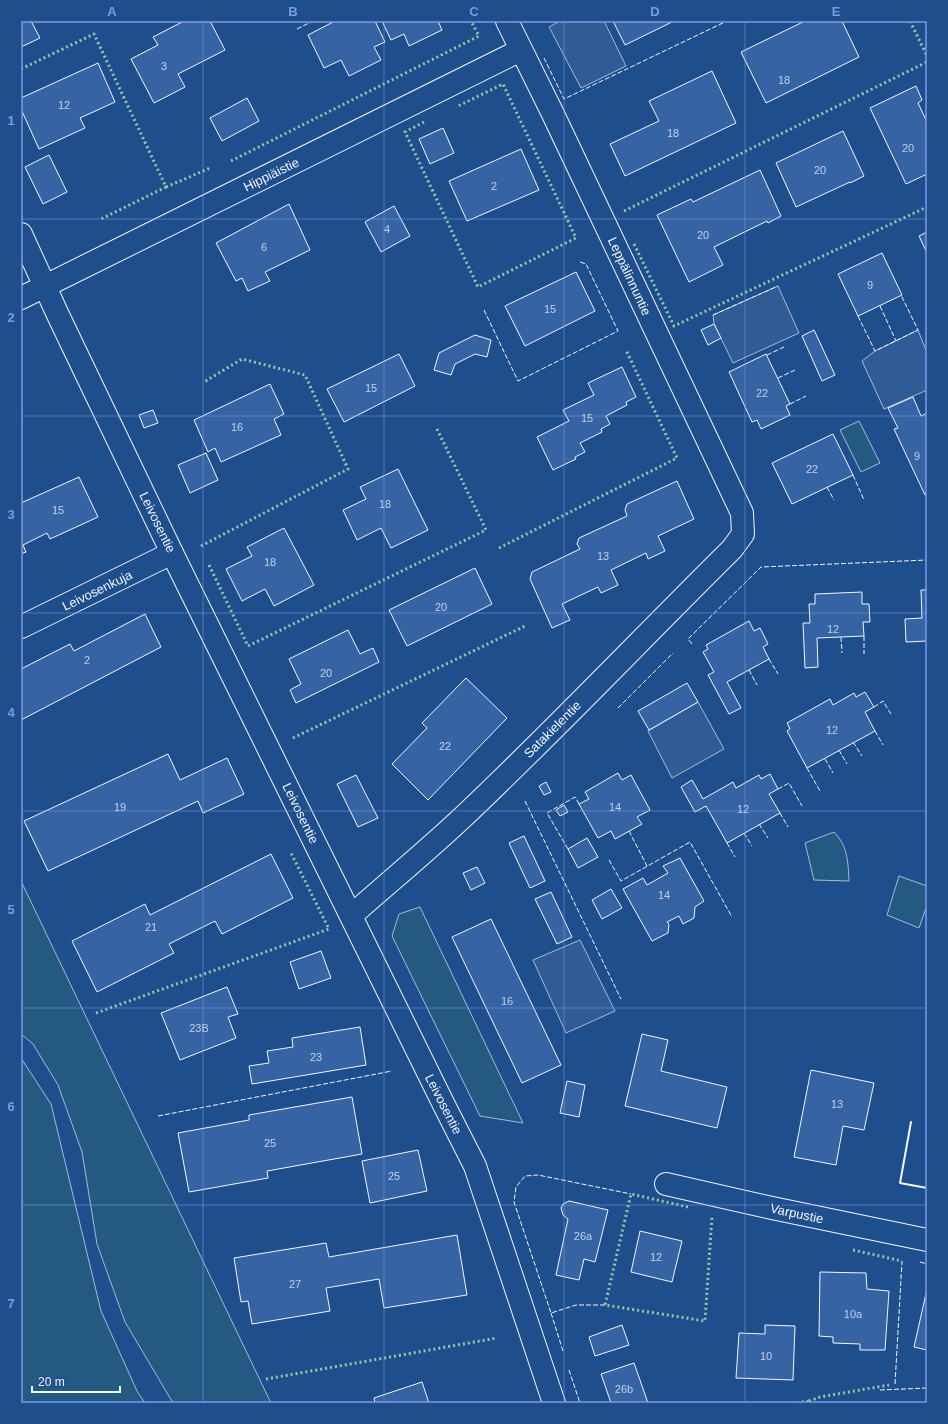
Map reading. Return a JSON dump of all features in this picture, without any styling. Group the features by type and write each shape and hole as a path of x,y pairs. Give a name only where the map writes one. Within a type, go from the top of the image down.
{"street":[{"name":"Leppälinnuntie","path":"507,21 553,114 742,513 743,534"},
{"name":"Hippiäistie","path":"21,298 521,50"},
{"name":"Leivosentie","path":"21,234 44,286 172,553 475,1166 554,1403"},
{"name":"Satakielentie","path":"352,915 462,818 542,741 732,549 743,534"},
{"name":"Leivosenkuja","path":"21,627 172,553"},
{"name":"Varpustie","path":"666,1184 772,1208 927,1240"}],"shaded area":[{"path":"560,21 604,21 626,66 581,88 549,27"},
{"path":"778,286 799,333 733,363 714,324 713,315"},
{"path":"918,330 927,353 927,390 884,409 862,361 875,351"},
{"path":"859,421 880,463 861,472 840,430"},
{"path":"698,702 724,749 672,778 648,731"},
{"path":"834,832 839,837 845,849 848,861 849,881 814,880 805,843"},
{"path":"899,876 927,886 927,905 919,928 887,915"},
{"path":"21,881 272,1403 173,1403 125,1322 97,1244 82,1152 58,1085 33,1044 21,1034"},
{"path":"420,907 523,1123 480,1116 392,936 399,914"},
{"path":"580,940 615,1011 566,1033 533,960"},
{"path":"21,1058 51,1104 101,1311 137,1391 145,1403 21,1403"}],"building":[{"path":"21,21 31,21 40,38 21,47"},
{"path":"184,21 210,21 225,50 178,74 185,87 154,103 131,59 158,45 153,37"},
{"path":"335,21 375,21 385,42 374,47 381,60 349,76 341,60 324,68 308,35"},
{"path":"382,21 438,21 442,30 409,46 404,34 391,40"},
{"path":"613,21 674,21 625,45"},
{"path":"805,21 842,21 859,57 766,103 741,52"},
{"path":"98,63 115,102 80,118 85,128 39,149 21,109 21,98"},
{"path":"712,71 736,123 625,176 610,144 659,121 649,101"},
{"path":"916,86 922,100 918,103 927,122 927,174 906,184 870,108"},
{"path":"247,98 259,121 222,141 210,118"},
{"path":"443,128 454,153 430,164 419,139"},
{"path":"843,131 864,176 796,207 776,163"},
{"path":"521,149 539,190 467,221 449,181"},
{"path":"49,155 67,192 43,204 25,167"},
{"path":"760,170 781,216 768,223 767,221 714,247 723,265 689,282 657,215 691,199 693,202"},
{"path":"289,204 310,250 265,272 270,281 248,291 242,278 236,281 216,243"},
{"path":"394,206 410,236 381,252 365,222"},
{"path":"927,232 927,253 919,236"},
{"path":"882,253 902,295 858,316 838,274"},
{"path":"576,272 595,311 525,346 505,306"},
{"path":"714,324 721,338 708,345 701,330"},
{"path":"814,330 835,375 822,381 802,336"},
{"path":"475,335 491,340 487,357 475,354 455,364 451,375 434,370 439,353"},
{"path":"399,354 415,386 344,422 327,389"},
{"path":"766,354 790,404 786,406 790,415 761,429 757,420 752,422 729,372"},
{"path":"622,367 636,397 626,402 627,405 606,416 610,424 601,429 602,432 580,443 585,452 575,457 576,459 553,470 537,437 569,421 563,410 594,395 588,383"},
{"path":"270,384 284,414 274,419 281,435 221,462 215,448 208,452 194,420"},
{"path":"913,397 921,416 927,413 927,494 925,495 894,429 898,428 888,408"},
{"path":"153,410 158,423 144,428 139,415"},
{"path":"833,434 853,475 792,504 772,463"},
{"path":"206,453 218,480 190,493 178,465"},
{"path":"398,469 428,530 391,548 381,528 357,540 343,510 366,499 360,487"},
{"path":"79,477 98,517 50,539 47,533 23,545 26,552 21,554 21,503"},
{"path":"677,481 694,519 658,536 665,551 648,559 646,553 611,570 618,585 601,593 598,587 562,604 570,620 552,628 530,579 532,572 580,549 577,544 579,538 627,516 625,510 627,504"},
{"path":"284,528 314,585 274,606 265,589 242,601 226,569 252,556 247,547"},
{"path":"475,568 492,604 407,646 389,610"},
{"path":"921,590 927,590 927,641 906,642 905,619 922,618"},
{"path":"862,592 862,604 869,604 870,622 863,622 864,636 817,638 818,667 805,668 803,623 810,623 809,604 815,604 815,594"},
{"path":"145,614 161,647 21,720 21,669 70,644 74,651"},
{"path":"749,621 754,631 760,628 768,644 763,647 769,659 727,682 741,708 729,714 708,675 714,672 703,652 708,649 706,645"},
{"path":"348,630 360,654 373,648 379,662 296,703 290,690 301,684 289,659"},
{"path":"466,678 507,718 428,800 392,764 427,728 422,723"},
{"path":"687,683 698,702 649,730 638,711"},
{"path":"865,692 874,707 865,712 875,731 807,768 787,731 790,729 787,723 830,699 833,705 854,693 856,697"},
{"path":"168,754 180,780 227,758 244,794 203,813 198,801 48,871 24,821"},
{"path":"618,773 622,780 631,775 650,810 637,817 642,824 615,839 611,831 598,838 579,804 589,799 585,792"},
{"path":"770,774 778,789 769,794 780,813 727,843 706,806 695,812 681,787 692,780 703,799 733,782 736,788 759,775 761,779"},
{"path":"356,775 378,818 358,827 337,784"},
{"path":"546,782 551,792 544,795 539,786"},
{"path":"564,805 568,812 560,816 556,810"},
{"path":"524,836 545,881 530,888 509,843"},
{"path":"587,838 598,857 578,868 568,849"},
{"path":"271,854 293,898 222,934 215,921 169,944 174,953 97,992 72,941 145,904 150,915"},
{"path":"680,858 704,901 695,907 694,918 683,924 679,916 667,922 669,924 668,933 652,941 623,889 643,878 647,885 668,873 663,866"},
{"path":"477,867 485,883 471,890 463,873"},
{"path":"611,889 622,908 602,919 592,900"},
{"path":"551,892 572,937 557,944 535,899"},
{"path":"491,919 561,1065 522,1083 452,937"},
{"path":"321,951 331,978 299,989 290,962"},
{"path":"227,987 238,1014 228,1017 236,1038 180,1060 161,1013"},
{"path":"360,1027 366,1065 252,1084 249,1066 269,1063 267,1051 293,1047 292,1038"},
{"path":"642,1034 668,1040 661,1071 727,1087 717,1128 625,1106"},
{"path":"811,1070 874,1083 864,1130 843,1126 836,1165 794,1157"},
{"path":"567,1081 585,1085 579,1117 560,1113"},
{"path":"352,1097 362,1154 267,1171 268,1178 189,1192 178,1133 249,1120 249,1115"},
{"path":"418,1150 427,1191 370,1203 362,1161"},
{"path":"569,1201 608,1210 595,1262 584,1259 579,1280 556,1275 568,1219 563,1215 561,1208 563,1204"},
{"path":"640,1231 682,1241 672,1282 631,1272"},
{"path":"457,1235 467,1295 384,1308 379,1279 326,1288 330,1311 252,1324 248,1301 241,1302 234,1258 326,1243 329,1257"},
{"path":"820,1272 866,1273 867,1289 889,1291 885,1350 860,1350 860,1344 833,1343 833,1337 819,1336"},
{"path":"927,1289 927,1350 914,1347"},
{"path":"622,1325 629,1345 595,1356 589,1337"},
{"path":"765,1325 795,1326 793,1380 736,1378 739,1333 765,1334"},
{"path":"634,1363 648,1403 611,1403 601,1374"},
{"path":"422,1382 429,1403 375,1403 374,1398"}],"hedge":[{"path":"231,161 479,36 471,21"},
{"path":"910,21 927,56"},
{"path":"21,69 94,34 166,187 101,219"},
{"path":"624,211 927,62"},
{"path":"424,122 405,132 478,287 576,238 503,84 456,107"},
{"path":"166,187 210,168"},
{"path":"634,244 674,326 927,207"},
{"path":"499,548 677,458 626,350"},
{"path":"201,546 348,469 305,375 242,359 204,382"},
{"path":"209,565 248,646 486,530 437,429"},
{"path":"293,738 527,625"},
{"path":"96,1013 329,929 291,853"},
{"path":"688,1207 631,1194 605,1305 705,1321 712,1216"},
{"path":"853,1250 902,1261"},
{"path":"266,1379 497,1338"},
{"path":"809,1401 820,1397 889,1385"},
{"path":"797,1403 809,1401 810,1403"}],"fence":[{"path":"297,29 313,21"},
{"path":"544,58 564,99 727,21"},
{"path":"484,310 518,381 618,331 586,264 580,262"},
{"path":"713,315 778,286"},
{"path":"858,316 875,351 918,330 901,295"},
{"path":"880,306 896,341"},
{"path":"767,355 784,347"},
{"path":"778,378 795,370"},
{"path":"790,404 806,396"},
{"path":"853,475 864,500"},
{"path":"827,487 834,500"},
{"path":"692,644 688,639 761,567 927,560"},
{"path":"864,636 864,654"},
{"path":"841,637 842,653"},
{"path":"618,708 673,653"},
{"path":"769,659 778,674"},
{"path":"749,670 757,685"},
{"path":"874,707 883,701 891,714"},
{"path":"875,731 883,745"},
{"path":"853,742 862,756"},
{"path":"839,750 847,764"},
{"path":"825,759 833,773"},
{"path":"807,768 820,791"},
{"path":"778,789 789,783 802,806"},
{"path":"568,849 547,813 575,797 579,804"},
{"path":"525,801 621,999"},
{"path":"780,813 788,827"},
{"path":"759,824 768,838"},
{"path":"629,831 647,866"},
{"path":"744,833 752,846"},
{"path":"609,860 621,881 690,842 732,917"},
{"path":"727,843 735,857"},
{"path":"158,1116 392,1071"},
{"path":"605,1305 576,1305 551,1313 514,1202 516,1187 525,1176 538,1175 631,1194"},
{"path":"895,1384 902,1261"},
{"path":"920,1262 927,1264"},
{"path":"551,1313 563,1351"},
{"path":"569,1370 580,1403"},
{"path":"880,1390 927,1388"}],"wall":[{"path":"911,1122 900,1183 927,1188"}]}
